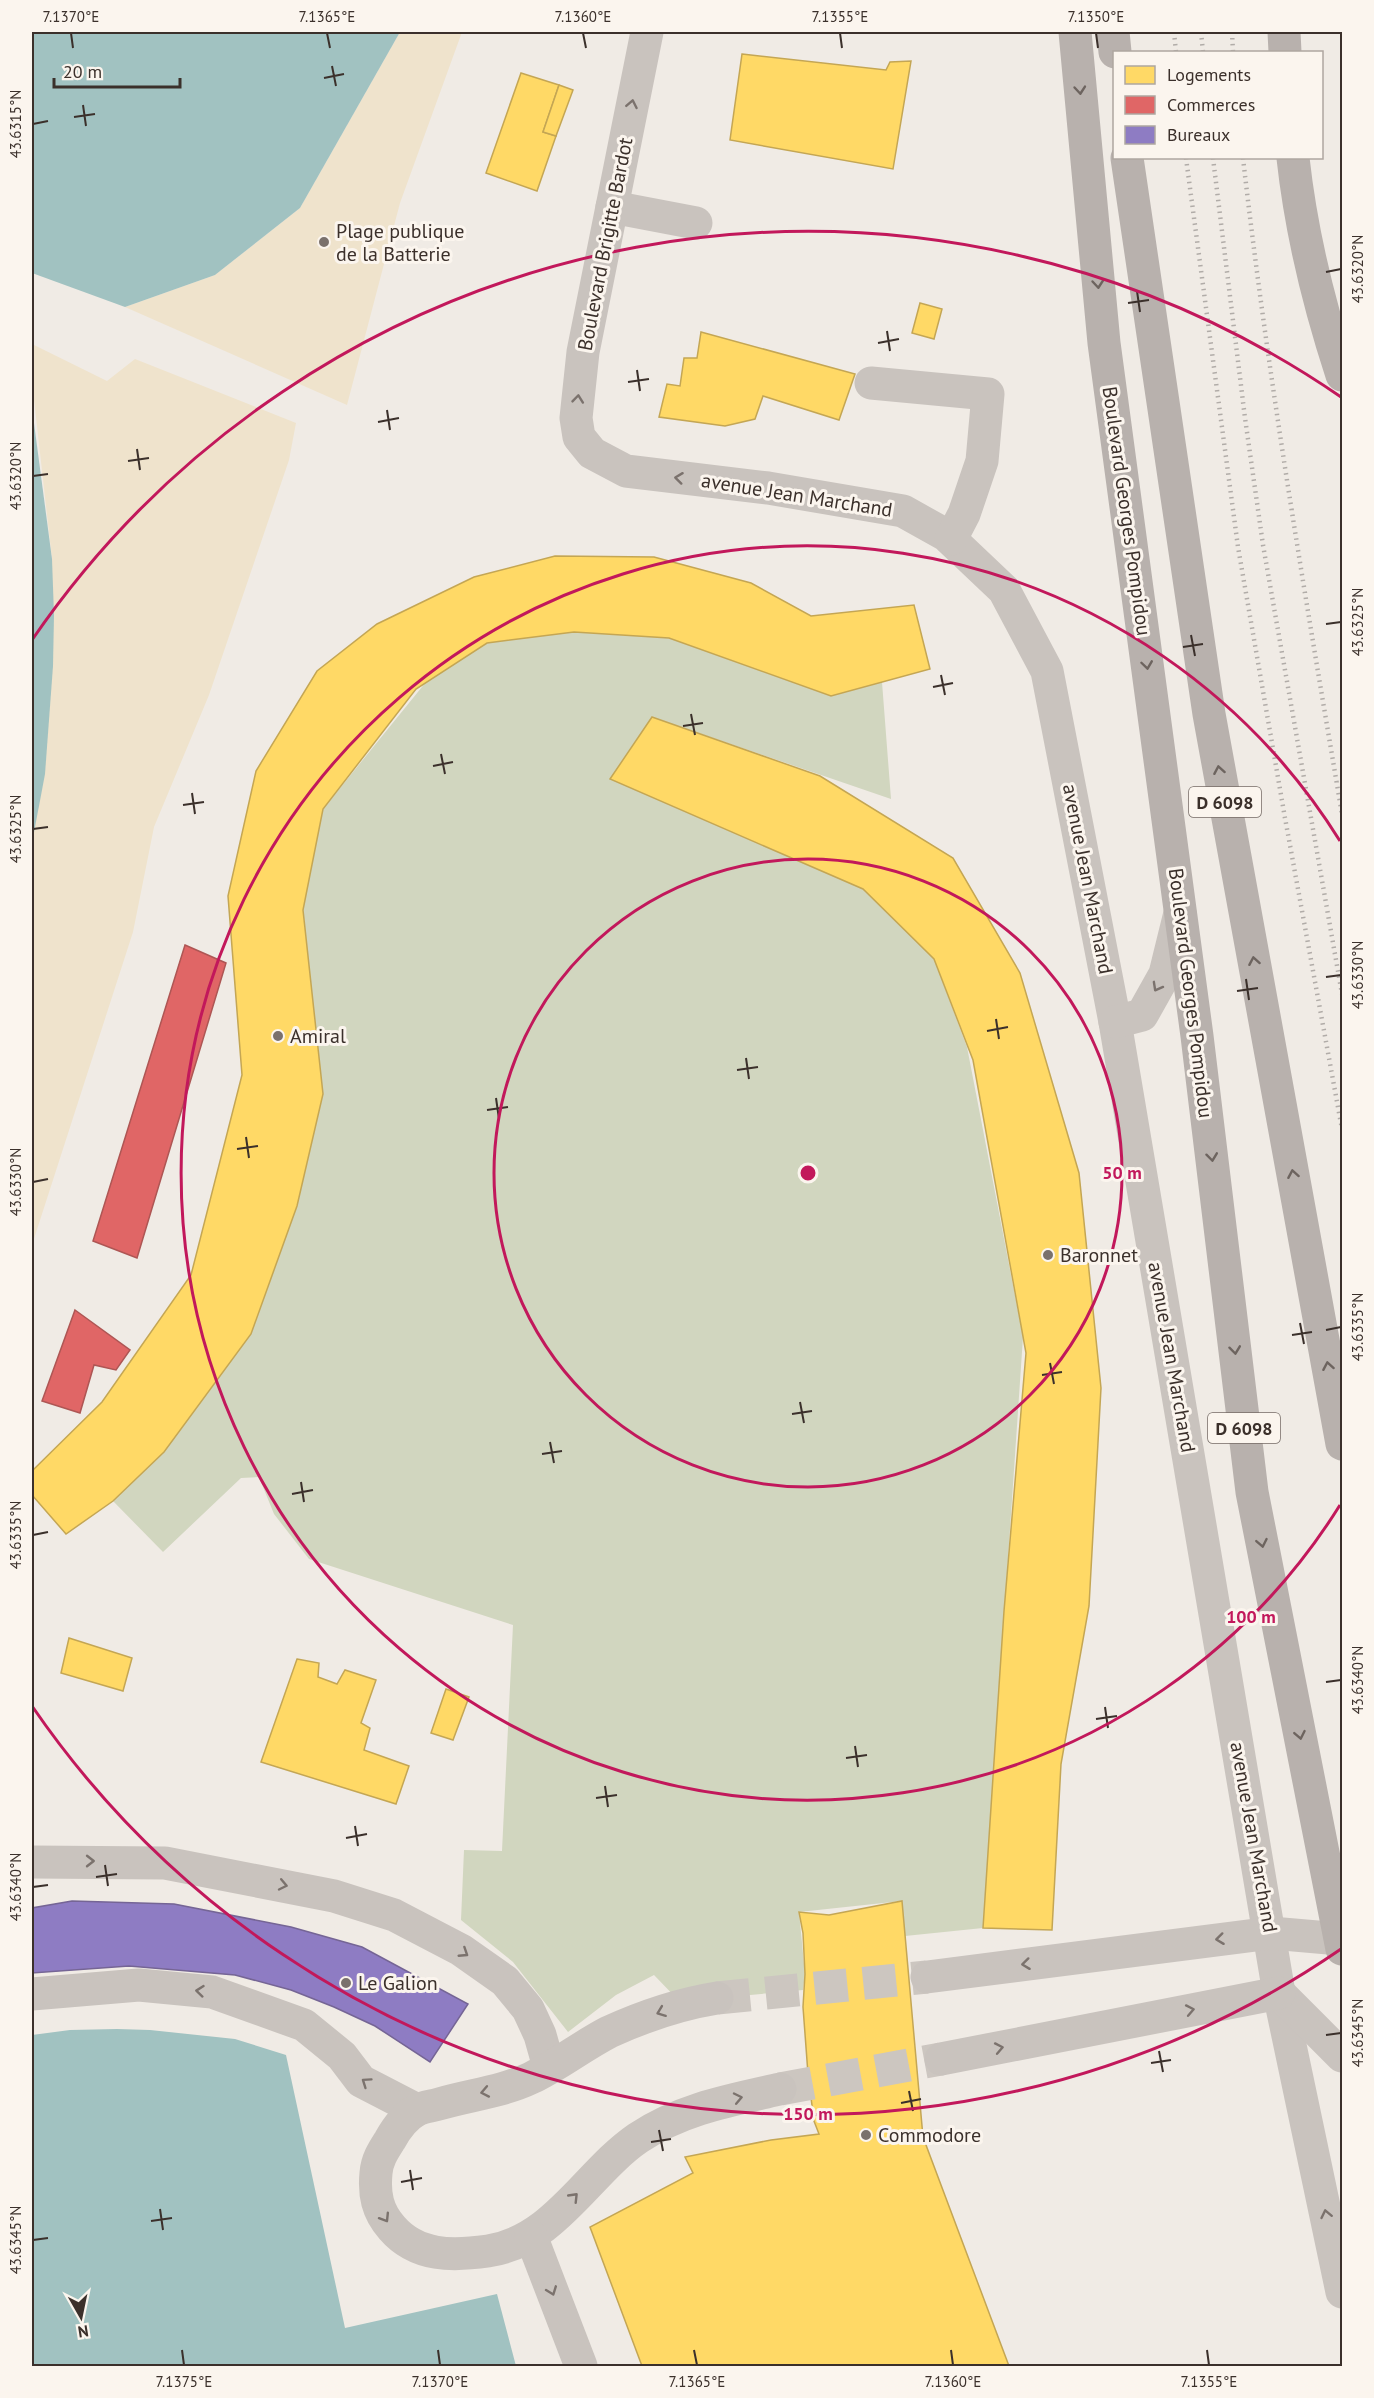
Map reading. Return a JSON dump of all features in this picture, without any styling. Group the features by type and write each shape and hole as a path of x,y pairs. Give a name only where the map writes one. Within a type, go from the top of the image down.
{"main road":[{"name":"Boulevard Georges Pompidou","path":"1075,32 1104,343 1180,911 1252,1492 1342,1943"},
{"path":"1113,32 1115,51"},
{"path":"1284,32 1285,51"},
{"name":"D 6098","path":"1127,159 1209,714 1342,1444"},
{"path":"1293,159 1298,196 1328,332 1342,375"}],"street":[{"name":"Boulevard Brigitte Bardot","path":"592,453 579,437 576,418 583,352 646,32"},
{"path":"612,207 696,223"},
{"path":"871,383 988,394 982,461 964,514 951,539"},
{"name":"avenue Jean Marchand","path":"592,453 626,471 768,488 903,512 951,539 1004,590 1047,670 1115,1022 1271,1932 1279,1993 1342,2292"},
{"path":"1115,1022 1142,1015 1165,974 1180,911"},
{"path":"32,1862 165,1863 334,1896 394,1915 461,1950 505,1981 528,2009 540,2036 549,2067"},
{"path":"927,1977 1271,1932 1342,1943"},
{"path":"32,1994 139,1985 212,1992 304,2025 342,2056 361,2082 417,2110"},
{"path":"941,2059 1279,1993 1342,2056"},
{"path":"717,1998 682,2004 610,2032 532,2078 509,2088 479,2093 417,2110 396,2129 377,2162 375,2189 377,2204 390,2226 412,2246 431,2252 450,2254 490,2251 531,2236 555,2217 603,2167 639,2138 687,2112 780,2089"},
{"path":"531,2236 581,2367"}],"green space":[{"path":"574,632 669,638 831,696 882,682 891,799 652,717 611,779 863,889 934,959 967,1047 1023,1337 983,1928 905,1936 902,1901 799,1912 805,1974 803,1990 717,1998 682,2004 654,1975 616,1995 568,2032 513,1962 461,1920 464,1850 502,1851 513,1625 309,1559 274,1514 259,1477 241,1478 163,1552 113,1501 164,1452 251,1334 297,1206 323,1094 303,910 323,809 426,682 487,643"}],"sand":[{"name":"Plage publique de la Batterie","path":"400,32 462,32 400,203 347,405 125,307 215,275 300,208"},
{"path":"32,344 107,381 135,359 296,423 289,460 209,695 154,827 133,932 32,1245 32,824 52,559 32,382"}],"water":[{"path":"32,32 400,32 300,208 215,275 125,307 32,273"},
{"path":"32,408 52,559 54,615 53,666 45,774 32,843"},
{"path":"117,2029 235,2039 286,2055 345,2328 497,2294 516,2366 32,2366 32,2035 70,2030"}],"building: Logements":[{"path":"742,54 886,70 890,62 911,61 893,169 730,140"},
{"path":"521,73 559,85 543,132 556,136 537,191 486,173"},
{"path":"559,85 573,90 556,136 543,132"},
{"path":"920,303 942,309 934,339 912,333"},
{"path":"701,332 855,374 839,420 763,396 755,419 725,426 659,417 667,384 680,386 684,358 697,358"},
{"name":"Amiral","path":"555,556 654,557 751,583 811,616 914,605 930,669 831,696 669,638 574,632 487,643 416,689 323,809 303,910 323,1094 297,1206 251,1334 164,1452 113,1501 66,1534 32,1495 32,1471 102,1402 191,1275 242,1075 228,896 256,771 317,671 377,624 474,577"},
{"name":"Baronnet","path":"652,717 820,776 953,858 1020,973 1079,1173 1101,1388 1089,1606 1061,1764 1052,1930 983,1928 1004,1611 1026,1353 973,1060 934,959 863,889 610,779"},
{"path":"69,1638 132,1658 123,1691 61,1673"},
{"path":"297,1659 319,1663 318,1677 337,1684 345,1670 376,1680 361,1723 370,1728 364,1750 409,1766 396,1804 261,1762"},
{"path":"446,1689 469,1697 453,1740 431,1733"},
{"name":"Commodore","path":"902,1901 923,2137 1009,2366 642,2366 590,2227 693,2173 685,2157 771,2140 819,2134 814,2121 808,2074 803,2007 805,1974 803,1933 799,1912 829,1915"}],"building: Commerces":[{"path":"185,945 226,963 137,1258 93,1241"},
{"path":"75,1310 130,1350 116,1370 94,1365 80,1413 42,1401"}],"building: Bureaux":[{"name":"Le Galion","path":"72,1901 174,1904 291,1927 362,1947 468,2004 430,2062 375,2026 334,2007 291,1990 235,1975 129,1966 32,1973 32,1908"}],"tunnel":[{"path":"717,1998 927,1977"},
{"path":"780,2089 941,2059"}],"railway":[{"path":"1174,32 1176,51"},
{"path":"1201,32 1203,51"},
{"path":"1232,32 1233,51"},
{"path":"1186,159 1238,547 1342,1129"},
{"path":"1213,159 1263,545 1342,994"},
{"path":"1243,159 1276,405 1342,814"}],"place":[{"name":"Plage publique de la Batterie","path":"324,242"},
{"name":"Amiral","path":"278,1036"},
{"name":"Baronnet","path":"1048,1255"},
{"name":"Le Galion","path":"346,1983"},
{"name":"Commodore","path":"866,2135"}]}
